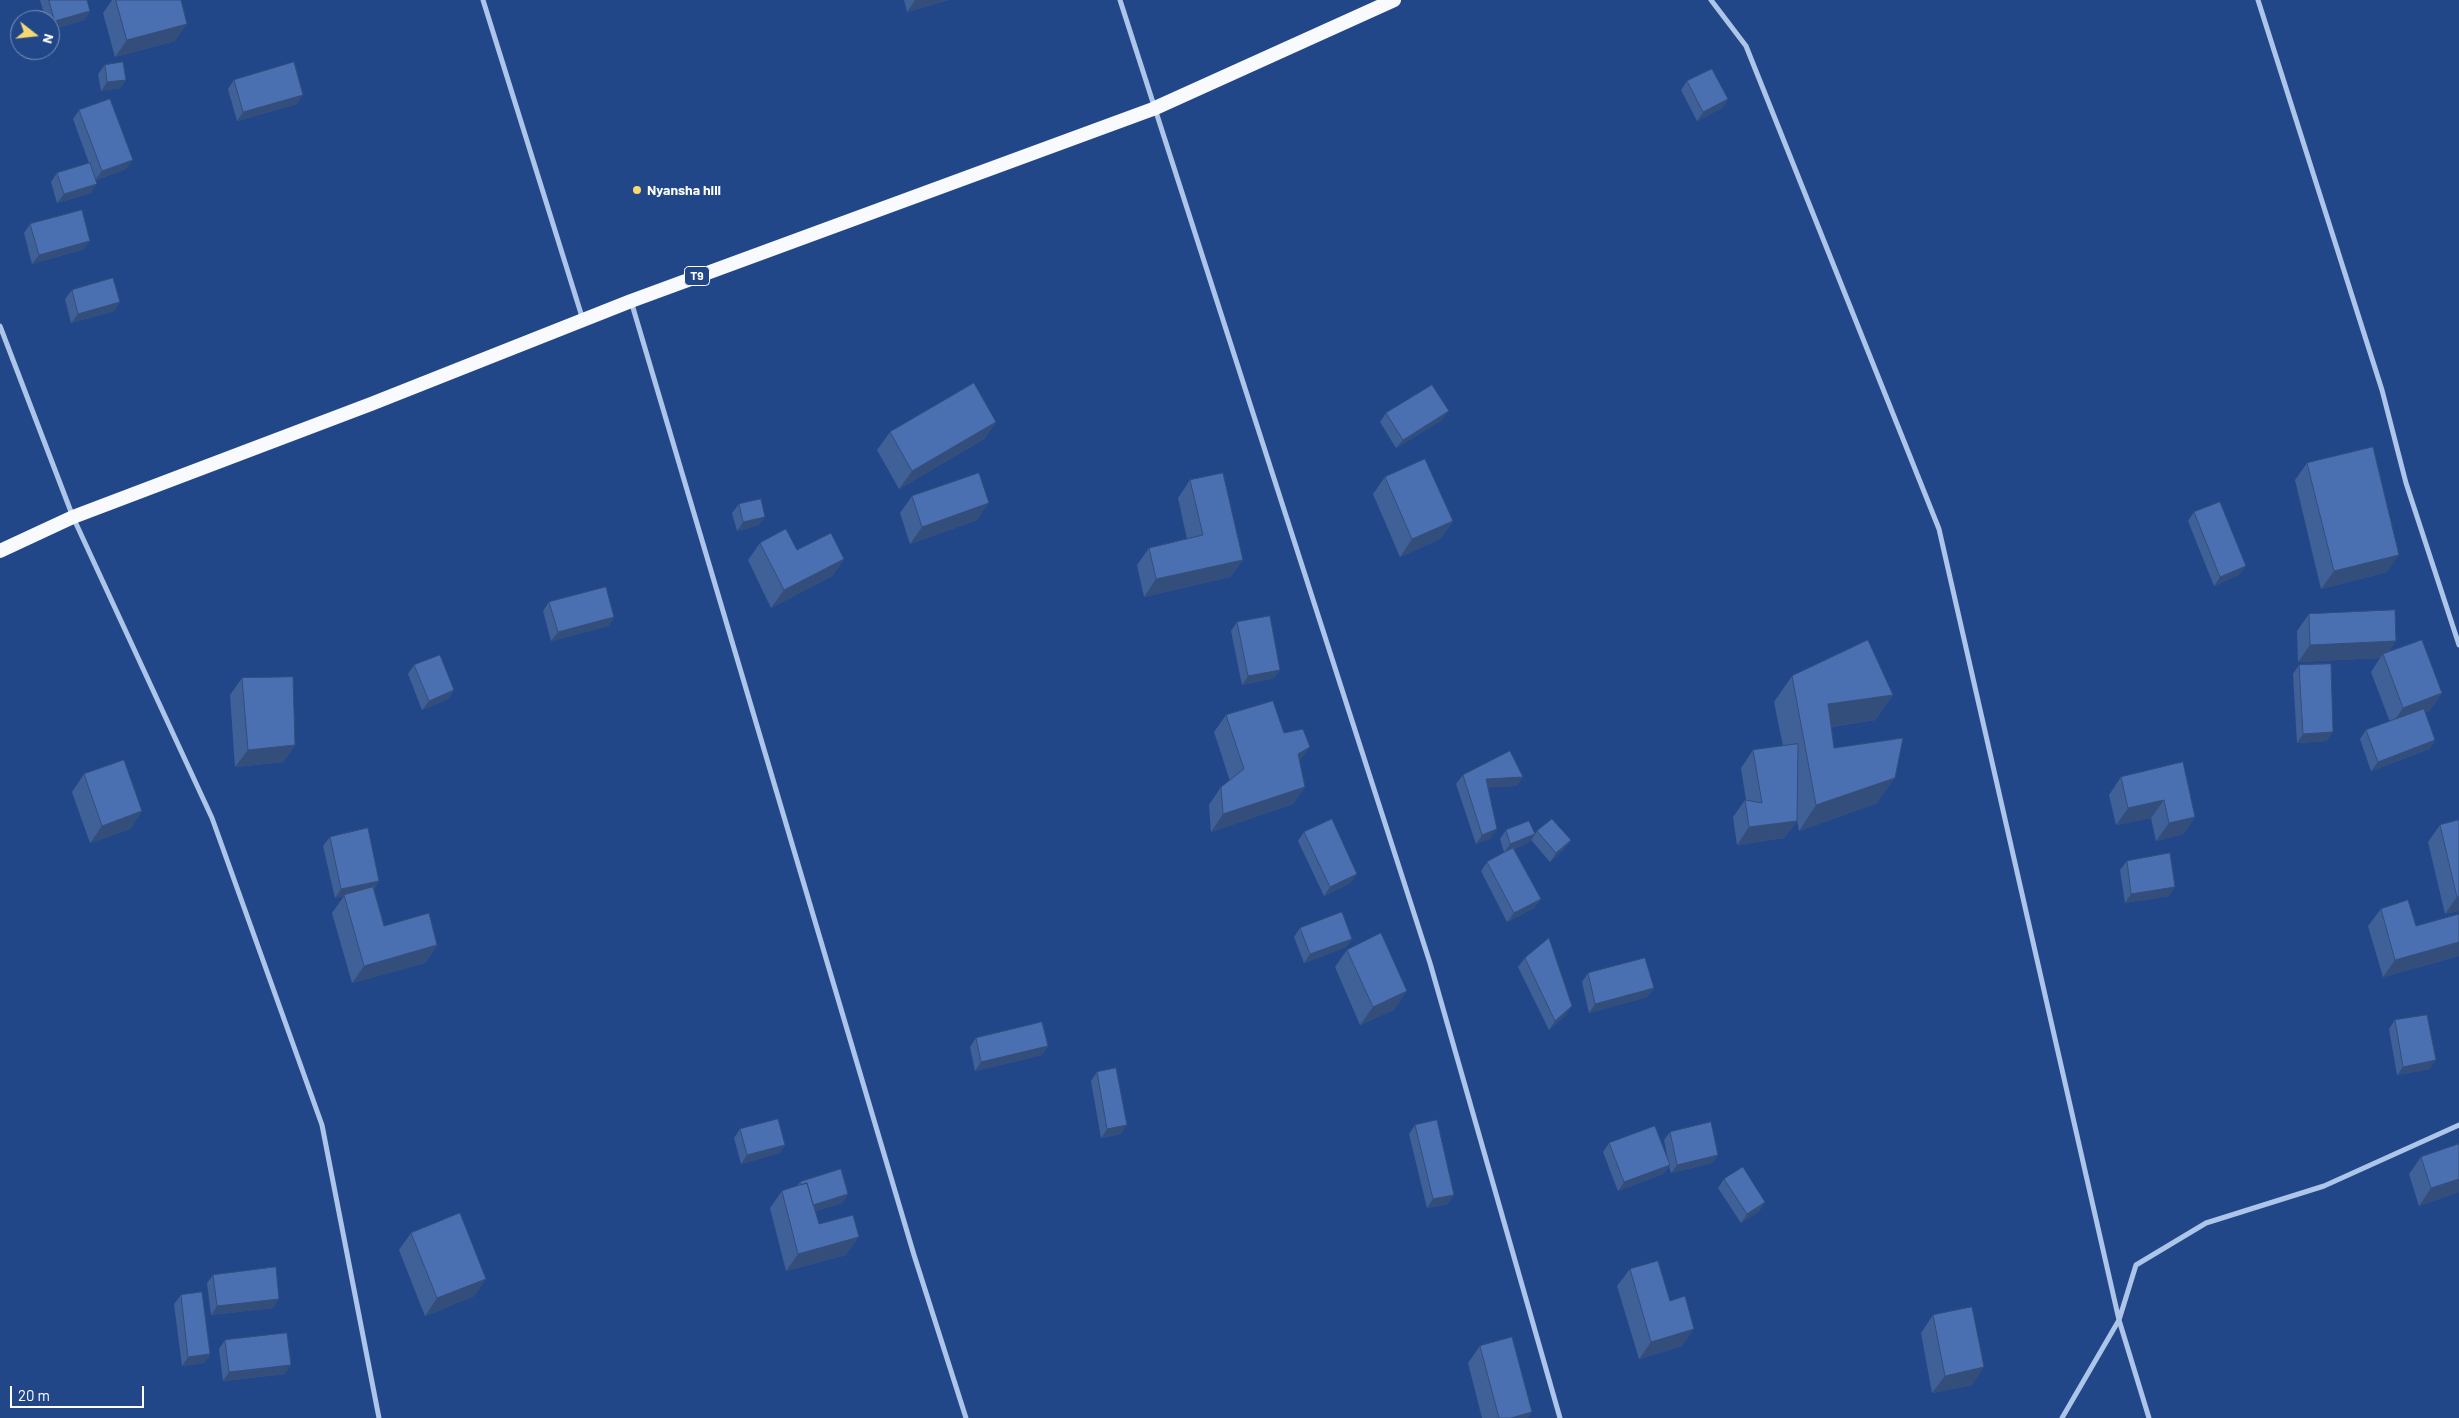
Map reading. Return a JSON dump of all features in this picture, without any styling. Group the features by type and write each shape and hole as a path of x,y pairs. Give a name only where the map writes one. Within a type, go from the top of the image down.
{"highway":[{"name":"T9","path":"0,551 73,517 371,404 631,301 1153,109 1394,0"}],"street":[{"path":"483,0 583,320"},
{"path":"1120,0 1153,109 1430,963 1560,1418"},
{"path":"1711,0 1746,46 1939,529 2119,1320 2149,1418"},
{"path":"2258,0 2382,390 2406,483 2459,645"},
{"path":"631,301 911,1245 966,1418"},
{"path":"0,326 73,517 212,818 322,1125 380,1418"},
{"path":"2062,1418 2119,1320 2136,1265 2206,1223 2324,1186 2459,1125"}],"building":[{"path":"49,0 87,0 90,11 60,20 60,10 52,10"},
{"path":"116,0 181,0 187,24 127,40"},
{"path":"123,62 126,80 107,82 105,65"},
{"path":"294,62 303,95 243,112 234,80"},
{"path":"1712,69 1728,99 1703,112 1687,81"},
{"path":"110,99 133,160 102,171 79,110"},
{"path":"90,163 97,184 64,194 57,173"},
{"path":"82,210 90,241 39,255 30,224"},
{"path":"113,278 120,302 78,314 72,290"},
{"path":"974,383 996,422 912,471 890,432"},
{"path":"1432,385 1449,411 1403,440 1386,413"},
{"path":"2373,447 2399,555 2334,571 2307,463"},
{"path":"1425,459 1453,521 1412,539 1385,477"},
{"path":"979,473 989,503 922,527 912,496"},
{"path":"1223,473 1243,560 1156,579 1149,548 1203,535 1190,480"},
{"path":"761,499 765,517 743,522 739,504"},
{"path":"2220,502 2246,566 2220,577 2194,512"},
{"path":"786,529 797,550 831,533 844,559 784,590 760,543"},
{"path":"606,587 614,617 558,632 549,602"},
{"path":"2395,610 2396,641 2310,645 2309,614"},
{"path":"1270,616 1280,670 1248,676 1237,622"},
{"path":"1868,640 1893,695 1828,704 1834,748 1903,738 1895,778 1816,805 1792,676"},
{"path":"2422,640 2442,693 2403,708 2383,654"},
{"path":"440,655 454,690 429,701 414,665"},
{"path":"2331,664 2333,732 2303,734 2299,665"},
{"path":"293,677 295,745 248,750 242,678"},
{"path":"1273,701 1284,733 1303,729 1310,747 1298,754 1305,787 1223,814 1221,787 1244,769 1226,715"},
{"path":"2424,709 2435,740 2378,762 2366,730"},
{"path":"1798,744 1797,821 1749,827 1745,800 1762,803 1753,750"},
{"path":"1510,751 1523,777 1486,779 1497,829 1482,835 1463,775"},
{"path":"124,760 142,811 102,826 84,774"},
{"path":"2183,762 2195,817 2169,823 2164,800 2128,808 2121,777"},
{"path":"1332,819 1357,874 1330,887 1304,832"},
{"path":"1552,819 1571,840 1556,853 1537,831"},
{"path":"2459,820 2459,896 2457,897 2440,825"},
{"path":"1529,821 1535,834 1510,844 1506,830"},
{"path":"368,828 379,881 341,889 330,837"},
{"path":"1513,848 1541,899 1514,913 1487,862"},
{"path":"2170,853 2175,887 2131,894 2127,861"},
{"path":"373,887 384,926 429,913 437,945 364,966 344,895"},
{"path":"2408,900 2416,926 2459,914 2459,942 2395,960 2381,909"},
{"path":"1342,912 1352,939 1310,954 1300,928"},
{"path":"1381,933 1407,991 1373,1007 1347,950"},
{"path":"1549,938 1572,1006 1555,1021 1525,958"},
{"path":"1645,958 1654,988 1595,1004 1588,973"},
{"path":"2427,1015 2436,1060 2403,1067 2395,1020"},
{"path":"1042,1022 1048,1046 981,1062 976,1038"},
{"path":"1116,1068 1127,1125 1107,1129 1097,1072"},
{"path":"778,1119 785,1145 747,1155 740,1129"},
{"path":"1437,1120 1454,1195 1433,1199 1415,1125"},
{"path":"1711,1122 1718,1155 1677,1165 1670,1132"},
{"path":"1655,1126 1670,1165 1624,1182 1609,1143"},
{"path":"2459,1144 2459,1179 2431,1188 2421,1157"},
{"path":"1743,1167 1765,1202 1747,1214 1724,1179"},
{"path":"841,1169 848,1194 813,1205 807,1183 801,1185 800,1182"},
{"path":"807,1183 819,1224 853,1215 859,1237 798,1254 782,1191"},
{"path":"460,1213 486,1279 437,1298 411,1233"},
{"path":"1658,1261 1670,1301 1685,1296 1694,1329 1651,1342 1630,1269"},
{"path":"276,1267 279,1299 217,1306 213,1275"},
{"path":"202,1292 210,1354 188,1357 181,1295"},
{"path":"1972,1307 1984,1367 1945,1376 1933,1315"},
{"path":"287,1333 291,1365 229,1372 225,1340"},
{"path":"1512,1337 1532,1412 1511,1418 1499,1418 1480,1346"}],"place":[{"name":"Nyansha hill","path":"637,190"}]}
